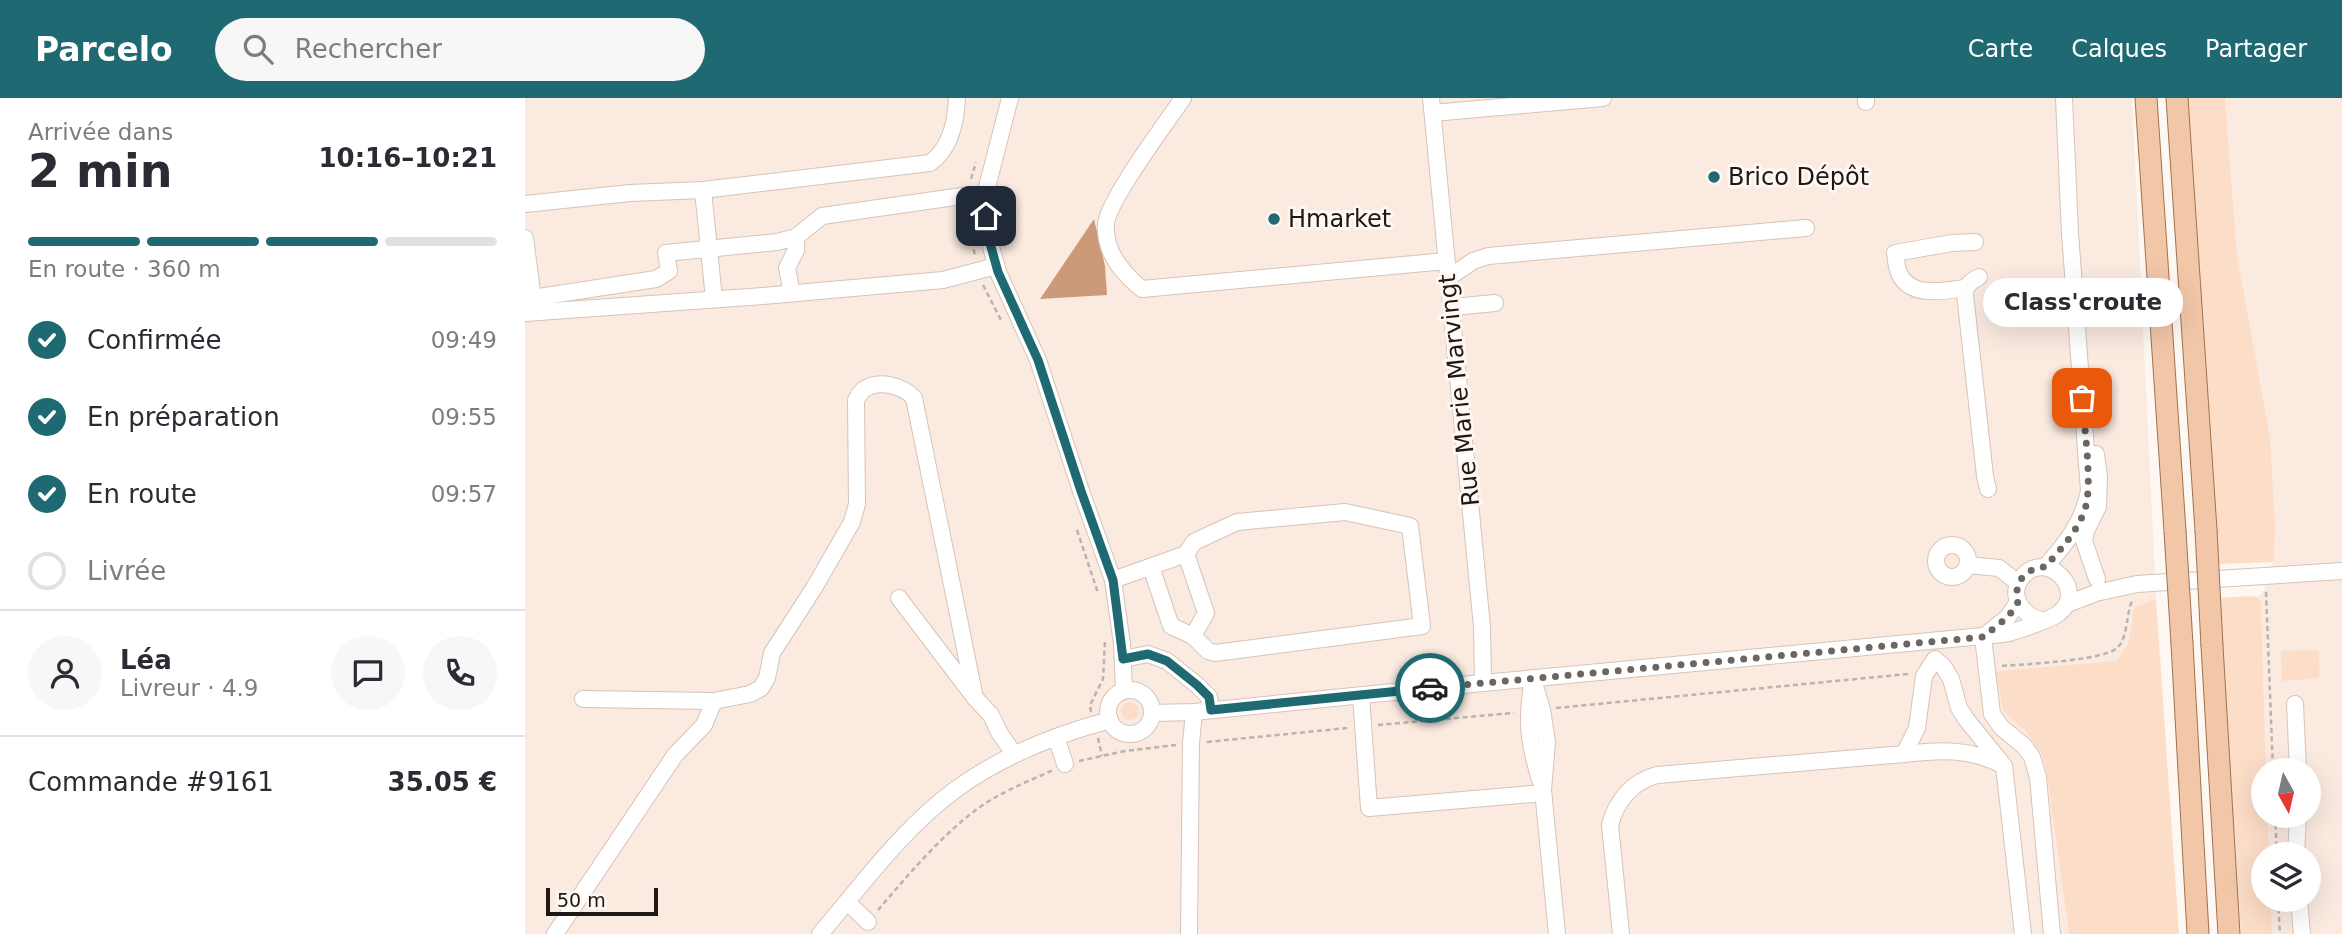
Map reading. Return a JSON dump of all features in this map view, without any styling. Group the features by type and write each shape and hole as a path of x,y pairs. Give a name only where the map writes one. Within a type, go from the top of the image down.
{"main road":[{"path":"2147,98 2198,934"},
{"path":"2177,98 2206,530 2229,934"}],"street":[{"path":"525,204 631,193 703,190 930,163 941,155 948,142 957,98"},
{"path":"1010,98 977,195 996,266 1038,360 1113,580 1124,690"},
{"path":"1183,98 1113,203 1106,223 1108,243 1115,262 1127,277 1142,289 1446,261"},
{"path":"1432,105 1603,98"},
{"path":"2064,98 2070,233 2081,268 2093,477 2098,507 2084,541 2097,579"},
{"name":"Rue Marie Marvingt","path":"1432,105 1482,627 1483,683"},
{"path":"703,190 714,299"},
{"path":"528,304 656,279 669,271 666,253 777,242 796,237 822,216 977,195"},
{"path":"1448,278 1473,261 1488,256 1806,228"},
{"path":"792,293 786,268 796,250 796,237"},
{"path":"525,238 528,304"},
{"path":"1975,242 1952,243 1895,253 1898,273 1909,285 1934,293 1965,288 1979,277"},
{"path":"528,304 714,299 792,293 943,280 996,266"},
{"path":"1965,288 1985,476 1989,489"},
{"path":"1453,307 1495,303"},
{"path":"583,699 714,701 750,694 761,688 767,678 772,653 852,522 857,505 856,400 864,389 880,385 897,386 907,390 913,398 975,698"},
{"path":"2045,567 2063,547 2073,519 2085,510 2093,477"},
{"path":"1113,580 1186,554 1194,542 1237,522 1345,512 1410,526 1422,626 1215,653 1208,651 1193,636 1171,626 1151,567"},
{"path":"1186,554 1206,613 1193,636"},
{"path":"1968,565 1999,568 2018,583"},
{"path":"1983,637 2008,617 2018,602 2018,583 2029,571 2045,567 2057,571 2069,589 2067,604"},
{"path":"1152,713 1194,712 1983,637 2017,631 2057,616 2067,604 2096,593 2137,584 2342,571"},
{"path":"2062,576 2137,584"},
{"path":"899,597 975,698 991,715 1014,754"},
{"path":"2018,602 2027,615 2042,620"},
{"path":"1983,637 1993,714 2001,727 2024,746 2032,757 2038,776 2052,934"},
{"path":"1904,754 1917,728 1925,673 1935,659 1933,641"},
{"path":"1123,659 1148,654 1167,661 1209,697 1211,710"},
{"path":"1935,659 1943,666 1951,680 1959,708 1966,719 2004,766 2023,934"},
{"path":"1533,679 1535,710 1529,744 1543,792 1557,934"},
{"path":"820,934 924,817 954,791 1014,754 1102,722 1108,714 1110,702 1124,690 1138,691 1151,706 1152,713 1146,726 1133,733 1119,731 1102,722"},
{"path":"1361,696 1369,808 1543,792"},
{"path":"555,934 675,755 704,725 714,701"},
{"path":"2295,704 2297,758"},
{"path":"1189,934 1191,743 1194,712"},
{"path":"1056,737 1066,764"},
{"path":"1621,934 1610,825 1615,810 1626,793 1638,783 1657,775 1935,750 1964,751 2004,766"},
{"path":"847,902 868,922"},
{"path":"2300,912 2302,934"}],"path":[{"path":"977,159 970,184 977,195 969,216 978,271 1007,330"},
{"path":"1077,531 1099,595"},
{"path":"2265,575 2273,758"},
{"path":"1987,667 2083,658 2116,650 2122,640 2129,608 2137,594 2137,584"},
{"path":"1102,756 1102,722 1090,705 1103,679 1106,631"},
{"path":"868,922 924,857 957,827 993,799 1066,764 1191,743 1925,673"},
{"path":"2279,912 2280,934"}],"shaded area":[{"path":"525,98 2132,98 2156,599 2137,606 2134,610 2128,644 2116,661 1995,671 2003,711 2025,731 2041,753 2046,769 2069,934 525,934"},
{"path":"2188,98 2225,98 2237,255 2270,437 2275,522 2274,562 2217,564"},
{"path":"2225,98 2342,98 2342,934 2272,934 2271,912 2321,912 2321,842 2269,842 2268,828 2321,828 2321,758 2266,758 2261,602 2258,597 2265,589 2265,575 2274,562 2275,522 2270,437 2237,255"},
{"path":"1094,219 1105,266 1107,295 1040,299"},
{"path":"2250,596 2258,597 2261,602 2266,758 2251,758 2251,828 2268,828 2269,842 2251,842 2251,912 2271,912 2272,934 2241,934 2219,598"},
{"path":"2156,599 2179,934 2069,934 2046,769 2041,753 2025,731 2003,711 1995,671 2116,661 2128,644 2134,610 2137,606"},
{"path":"2281,651 2318,651 2318,678 2282,681"},
{"path":"1130,702 1136,705 1139,711 1136,717 1130,720 1124,717 1121,711 1124,705"}],"way so far":[{"path":"1430,688 1983,637 2008,617 2018,602 2018,583 2023,576 2029,571 2045,567 2071,536 2085,510 2089,491 2082,398"}],"place":[{"name":"Brico Dépôt","path":"1714,177"},
{"name":"Hmarket","path":"1274,219"},
{"name":"Class'croute","path":"2082,398"}],"route":[{"path":"986,216 988,236 998,272 1038,360 1113,580 1123,659 1148,654 1167,661 1209,697 1211,710 1430,688"}]}
